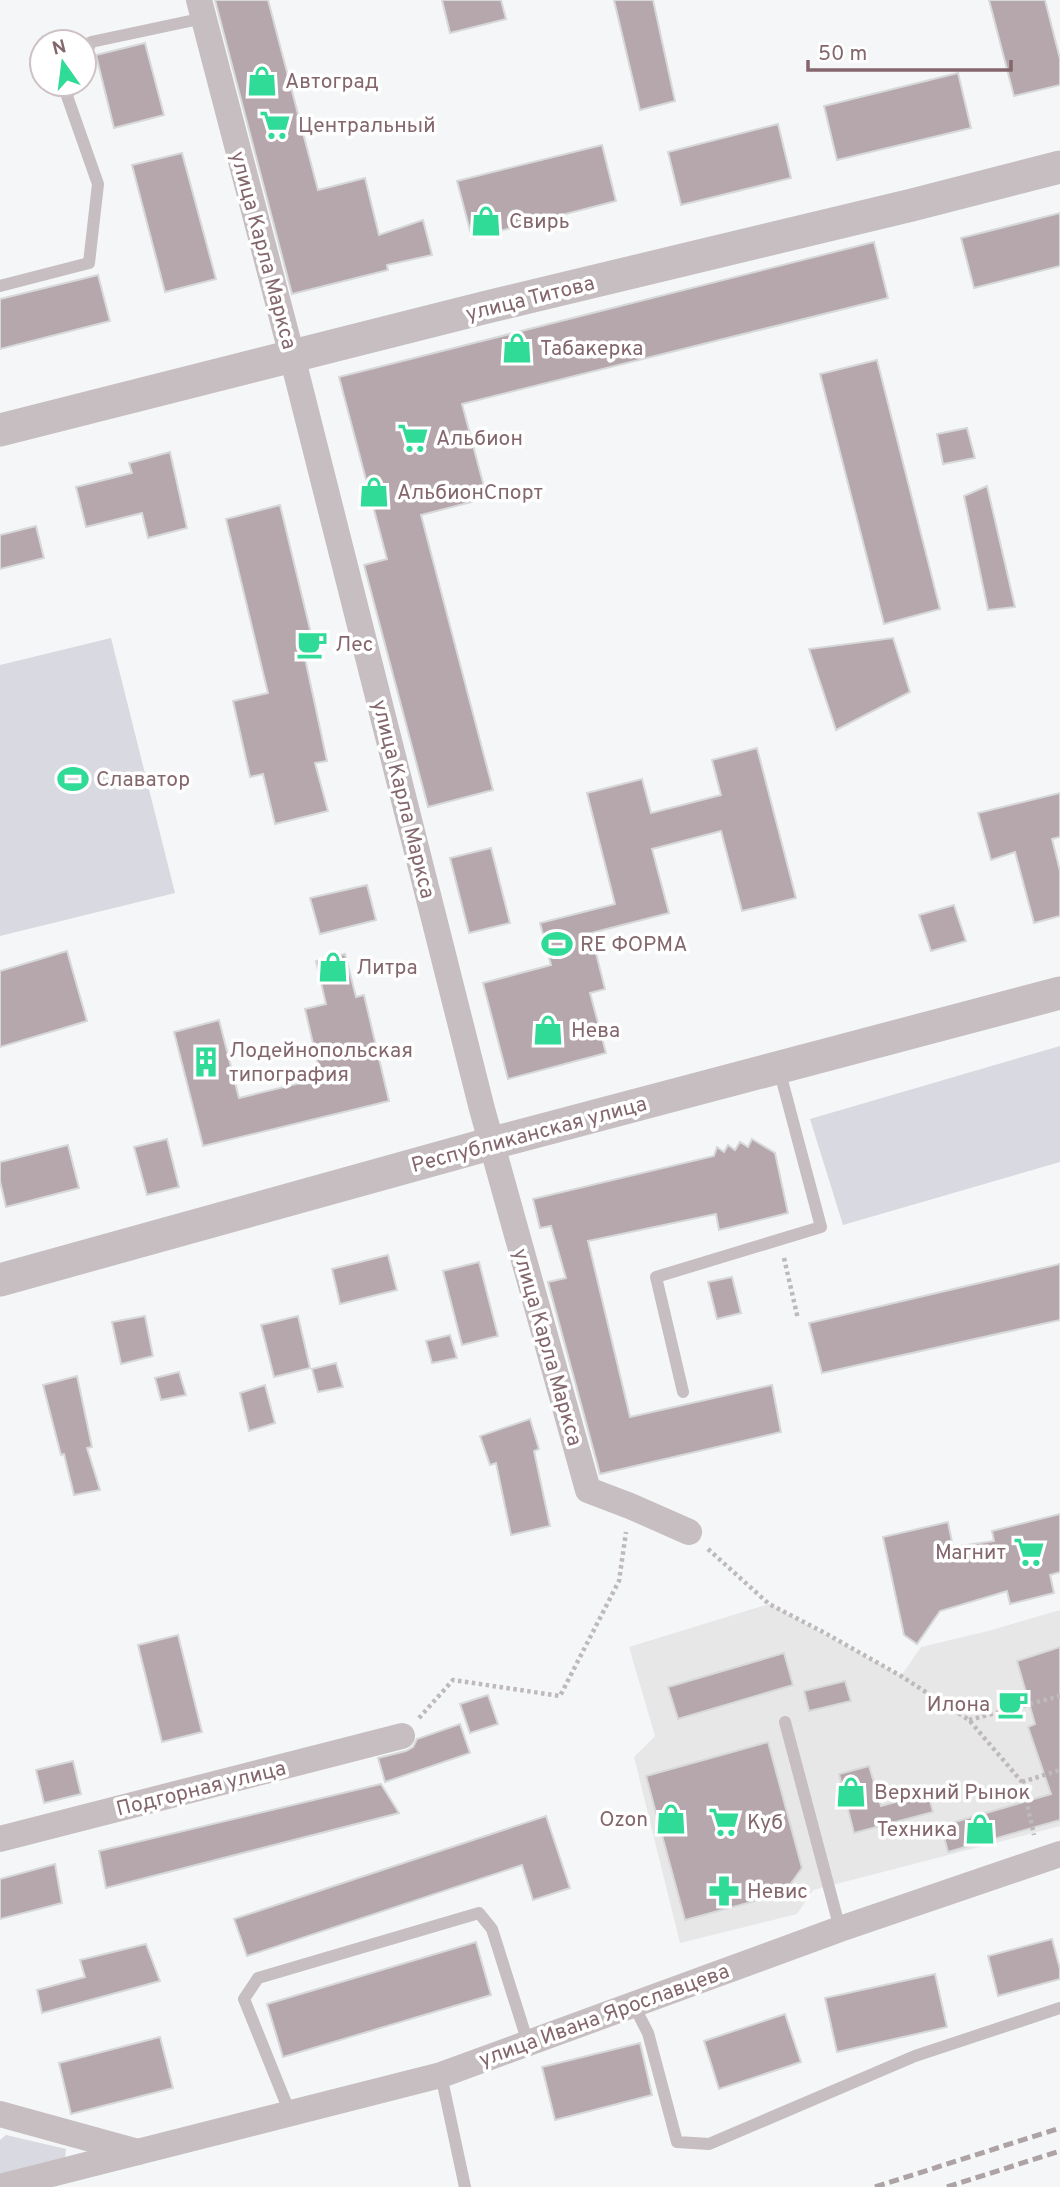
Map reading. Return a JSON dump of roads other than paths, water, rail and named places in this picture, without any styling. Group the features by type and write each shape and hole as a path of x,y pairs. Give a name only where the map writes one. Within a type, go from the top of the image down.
{"street":[{"name":"улица Карла Маркса","path":"202,9 499,1173 588,1490 689,1532"},
{"name":"улица Титова","path":"0,430 1060,167"},
{"name":"Республиканская улица","path":"0,1280 493,1143 1060,993"},
{"name":"Подгорная улица","path":"0,1839 402,1736"},
{"name":"улица Ивана Ярославцева","path":"0,2187 441,2075 840,1929 1050,1857"},
{"path":"0,2114 140,2152"}],"lane":[{"path":"98,40 202,9"},
{"path":"0,286 89,262 98,184 69,98"},
{"path":"683,1392 656,1277 821,1227 779,1067"},
{"path":"785,1722 840,1929"},
{"path":"290,2113 244,1999 258,1978 479,1913 492,1928 528,2043"},
{"path":"633,2004 648,2034 677,2143 709,2144 915,2056 1060,2008"},
{"path":"441,2075 465,2187"}],"railway":[{"path":"875,2187 1060,2128"},
{"path":"947,2187 1060,2151"}],"place":[{"name":"Автоград","path":"262,81"},
{"name":"Центральный","path":"275,125"},
{"name":"Свирь","path":"486,221"},
{"name":"Табакерка","path":"517,348"},
{"name":"Альбион","path":"413,438"},
{"name":"АльбионСпорт","path":"374,492"},
{"name":"Лес","path":"312,644"},
{"name":"Славатор","path":"73,779"},
{"name":"RE ФОРМА","path":"557,944"},
{"name":"Литра","path":"333,967"},
{"name":"Нева","path":"548,1030"},
{"name":"Лодейнопольская типография","path":"206,1062"},
{"name":"Магнит","path":"1029,1552"},
{"name":"Илона","path":"1013,1704"},
{"name":"Верхний Рынок","path":"851,1792"},
{"name":"Ozon","path":"671,1819"},
{"name":"Куб","path":"724,1822"},
{"name":"Техника","path":"980,1829"},
{"name":"Невис","path":"724,1891"}]}
